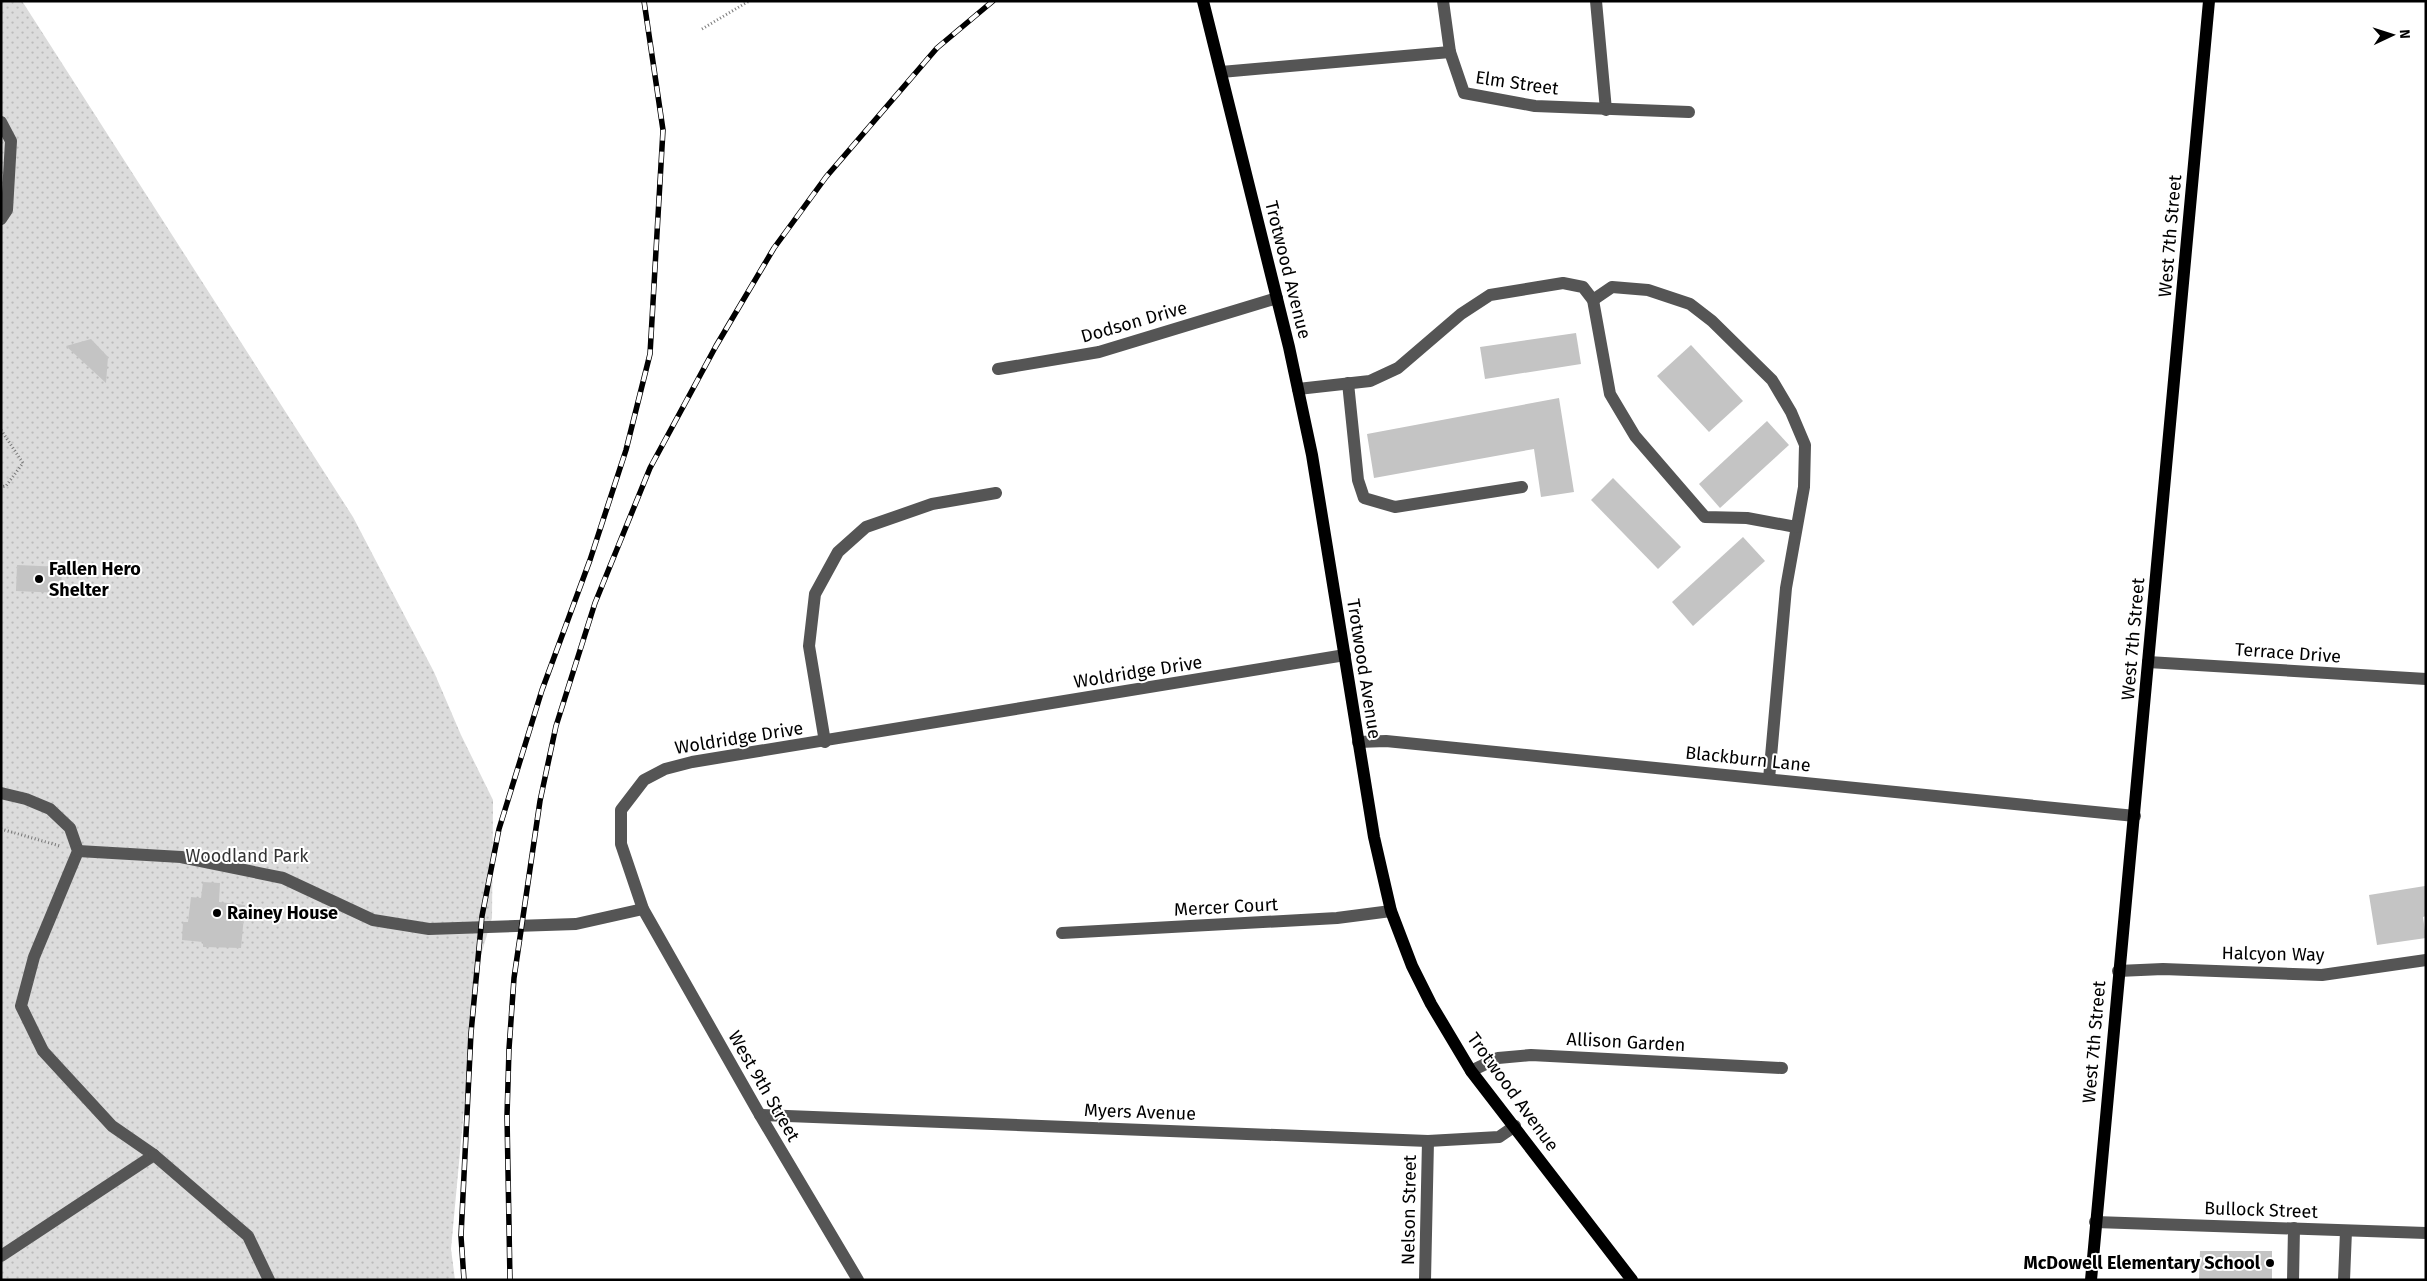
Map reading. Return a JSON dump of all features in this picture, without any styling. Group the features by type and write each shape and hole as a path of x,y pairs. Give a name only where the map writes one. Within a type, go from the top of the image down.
{"main road":[{"name":"Trotwood Avenue","path":"1203,1 1277,298 1312,455 1374,837 1391,911 1420,981 1471,1070 1632,1280"},
{"name":"West 7th Street","path":"2090,1280 2118,971 2135,816 2209,1"}],"street":[{"path":"1221,72 1450,52 1443,1"},
{"path":"1596,1 1606,110"},
{"name":"Elm Street","path":"1450,52 1464,93 1535,106 1689,112"},
{"path":"1,122 11,141 7,210 1,219"},
{"path":"1298,389 1370,381 1398,368 1461,314 1490,295 1563,283 1583,287 1593,300 1610,394 1635,436 1704,517 1747,518 1796,527"},
{"path":"1593,300 1612,287 1648,290 1690,304 1712,321 1772,380 1791,412 1805,445 1804,487 1786,588 1769,779"},
{"name":"Dodson Drive","path":"998,369 1099,352 1277,298"},
{"path":"1348,383 1358,480 1364,498 1395,507 1522,487"},
{"path":"825,742 809,646 815,594 838,552 866,527 932,504 996,493"},
{"name":"Woldridge Drive","path":"644,909 621,844 621,810 644,780 665,769 692,762 825,742 1345,655"},
{"name":"Terrace Drive","path":"2148,662 2426,679"},
{"name":"Blackburn Lane","path":"1358,742 1386,741 2135,816"},
{"path":"1,793 26,799 50,809 70,828 78,851 34,957 21,1006 44,1050 112,1126 154,1156 248,1236 269,1280"},
{"path":"78,851 181,857 283,878 373,920 429,929 576,924 644,909"},
{"name":"West 9th Street","path":"644,909 760,1115 858,1280"},
{"name":"Mercer Court","path":"1062,933 1337,918 1391,911"},
{"name":"Halcyon Way","path":"2118,971 2163,969 2322,975 2426,960"},
{"name":"Allison Garden","path":"1471,1070 1498,1058 1531,1055 1782,1068"},
{"name":"Myers Avenue","path":"760,1115 1428,1140 1499,1137 1515,1126"},
{"name":"Nelson Street","path":"1425,1280 1428,1140"},
{"path":"1,1256 154,1156"},
{"name":"Bullock Street","path":"2095,1222 2426,1232"},
{"path":"2293,1280 2294,1228"},
{"path":"2344,1280 2346,1231"}],"path":[{"path":"702,29 749,1"},
{"path":"1,430 23,463 6,486 1,487"},
{"path":"1,829 78,851"}],"green space":[{"name":"Woodland Park","path":"1,1 22,1 353,517 434,672 461,735 493,800 492,918 481,955 474,1001 451,1249 455,1280 1,1280"}],"building":[{"path":"1576,333 1581,364 1485,379 1480,347"},
{"path":"91,339 108,357 106,383 66,346"},
{"path":"1691,345 1743,401 1709,432 1657,376"},
{"path":"1559,398 1574,492 1541,497 1534,449 1374,478 1367,434"},
{"path":"1767,421 1789,445 1720,508 1699,484"},
{"path":"1613,478 1681,547 1658,569 1591,500"},
{"path":"1743,537 1765,561 1693,626 1672,602"},
{"name":"Fallen Hero Shelter","path":"17,565 62,567 61,593 16,591"},
{"name":"Rainey House","path":"203,882 220,883 219,902 245,905 241,948 203,947 203,942 182,940 183,922 188,922 191,897 201,898"},
{"path":"2425,886 2426,916 2423,917 2426,938 2377,945 2369,895"},
{"path":"2200,1251 2272,1251 2272,1280 2199,1280"}],"railway":[{"path":"464,1280 461,1236 471,1033 482,916 499,829 542,690 590,560 626,450 650,354 663,130 644,1"},
{"path":"510,1280 507,1116 514,978 540,801 556,726 595,603 650,468 716,346 774,248 826,177 937,48 993,1"}],"place":[{"name":"Fallen Hero Shelter","path":"39,579"},
{"name":"Rainey House","path":"217,913"},
{"name":"McDowell Elementary School","path":"2270,1263"}]}
